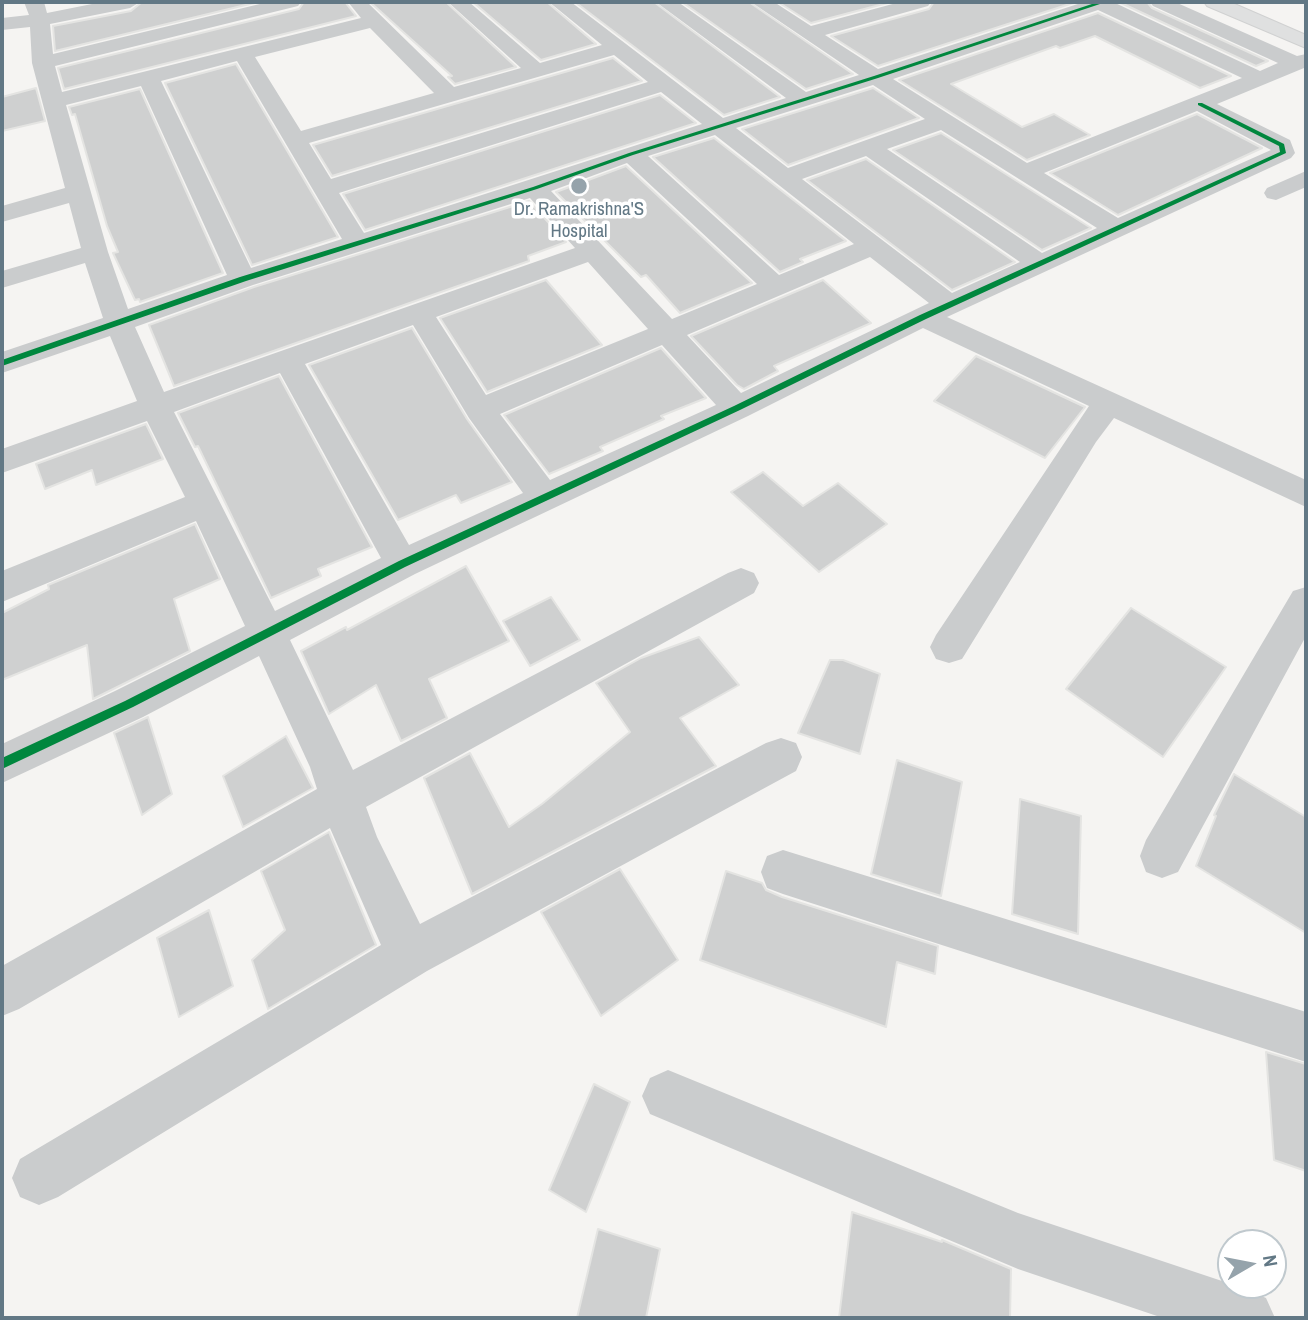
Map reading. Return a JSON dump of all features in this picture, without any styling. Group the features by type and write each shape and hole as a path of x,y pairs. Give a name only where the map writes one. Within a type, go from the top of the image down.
{"main road":[{"path":"1214,2 1306,42"},
{"path":"1246,2 1306,27"}],"street":[{"path":"2,24 37,11 130,2"},
{"path":"43,63 290,2"},
{"path":"355,2 448,94"},
{"path":"458,2 534,69"},
{"path":"559,2 873,246 936,311 1109,403 1306,494"},
{"path":"666,2 801,99"},
{"path":"764,2 943,121 1028,171 1116,228"},
{"path":"809,33 921,2"},
{"path":"2,363 243,279 535,188 631,154 876,77 1101,2 1261,79"},
{"path":"1160,2 1302,62"},
{"path":"37,11 43,63 95,252 119,324 155,406 205,503 330,765 358,846 410,954"},
{"path":"54,101 373,21"},
{"path":"297,139 618,47"},
{"path":"243,54 297,139 358,244"},
{"path":"1028,171 1302,62"},
{"path":"148,78 243,279"},
{"path":"326,189 665,84"},
{"path":"2,764 267,635 402,564 737,408 936,311 1283,153 1282,145 1200,104"},
{"path":"784,177 943,121"},
{"path":"868,147 1039,264"},
{"path":"631,154 775,286"},
{"path":"1276,193 1306,178"},
{"path":"535,188 737,408"},
{"path":"2,214 78,192"},
{"path":"480,410 873,246"},
{"path":"2,461 592,251"},
{"path":"2,280 95,252"},
{"path":"419,312 480,410 545,498"},
{"path":"288,360 402,564"},
{"path":"949,647 1086,434 1109,403"},
{"path":"2,587 205,503"},
{"path":"2,992 342,798 741,583"},
{"path":"1162,856 1306,602"},
{"path":"39,1178 410,954 781,757"},
{"path":"783,872 1306,1037"},
{"path":"668,1096 1018,1241 1247,1318"}],"building":[{"path":"142,2 258,2 55,51 53,26 131,11"},
{"path":"304,2 345,2 356,16 64,89 58,68 299,9"},
{"path":"370,2 446,2 516,67 455,84 448,77 452,76"},
{"path":"473,2 547,2 596,44 541,60"},
{"path":"575,2 654,2 780,97 724,115"},
{"path":"682,2 749,2 853,74 806,89"},
{"path":"778,2 891,2 811,23"},
{"path":"934,2 1076,2 878,66 831,36 929,9"},
{"path":"1119,2 1147,2 1152,8 1268,61 1256,66"},
{"path":"1098,13 1231,76 1200,88 1095,36 1060,48 1056,46 951,84 1022,127 1054,114 1090,135 1027,160 899,80"},
{"path":"613,58 642,81 332,176 313,145"},
{"path":"236,64 338,237 252,265 165,83"},
{"path":"36,88 45,121 2,131 2,97"},
{"path":"873,88 919,118 788,165 742,129"},
{"path":"140,89 223,273 140,302 139,299 135,300 113,253 118,252 107,226 75,114 72,115 69,107"},
{"path":"660,95 696,123 365,230 343,194"},
{"path":"1197,114 1262,148 1118,215 1050,173"},
{"path":"941,133 1091,228 1042,250 893,150"},
{"path":"714,138 846,241 800,259 803,262 780,272 653,157"},
{"path":"866,159 1015,262 952,290 807,180"},
{"path":"626,166 752,283 680,313 646,275 641,277 556,192"},
{"path":"529,201 566,242 528,256 529,261 174,386 149,325 254,287"},
{"path":"546,280 602,345 487,392 440,318"},
{"path":"823,280 871,323 774,366 778,371 744,389 737,385 691,336"},
{"path":"412,328 467,419 512,482 461,503 456,495 398,520 309,365"},
{"path":"661,348 706,398 661,416 664,419 600,447 603,451 549,474 504,415"},
{"path":"976,356 1085,407 1045,458 934,401"},
{"path":"279,376 372,547 318,569 321,576 271,598 198,446 195,447 178,413"},
{"path":"146,424 163,459 96,485 92,470 45,489 36,464"},
{"path":"763,472 803,506 838,483 887,524 819,572 731,492"},
{"path":"195,524 220,579 174,599 190,651 93,699 87,645 2,680 2,613 49,589 48,585"},
{"path":"466,566 509,641 429,679 447,718 401,741 376,685 329,714 301,651 346,627 347,630"},
{"path":"551,597 580,640 530,666 503,621"},
{"path":"1131,608 1226,667 1163,757 1066,689"},
{"path":"699,637 739,685 680,718 716,766 472,894 424,778 470,753 509,827 542,804 630,732 596,683 641,658"},
{"path":"830,660 843,660 880,674 860,754 798,733"},
{"path":"148,717 172,794 142,815 114,733"},
{"path":"286,736 313,788 243,827 223,776"},
{"path":"897,760 962,782 941,896 871,874"},
{"path":"1234,774 1306,817 1306,933 1196,866 1216,816 1214,815"},
{"path":"1020,799 1081,816 1078,934 1012,914"},
{"path":"329,832 376,945 268,1009 252,960 285,930 261,871"},
{"path":"620,869 678,960 601,1016 541,912"},
{"path":"726,871 762,883 766,890 782,897 938,946 935,974 897,962 886,1027 700,960"},
{"path":"209,910 233,986 179,1017 157,938"},
{"path":"1266,1052 1306,1064 1306,1171 1274,1160"},
{"path":"594,1084 630,1102 586,1212 549,1190"},
{"path":"852,1212 942,1240 1011,1269 1010,1318 839,1318"},
{"path":"598,1229 660,1249 646,1318 577,1318"}],"cycle path":[{"path":"2,363 243,279 535,188 631,154 1103,2"},
{"path":"2,764 129,704 402,564 737,408 923,317 1283,153 1282,145 1200,104"}],"place":[{"name":"Dr. Ramakrishna'S Hospital","path":"579,186"}]}
